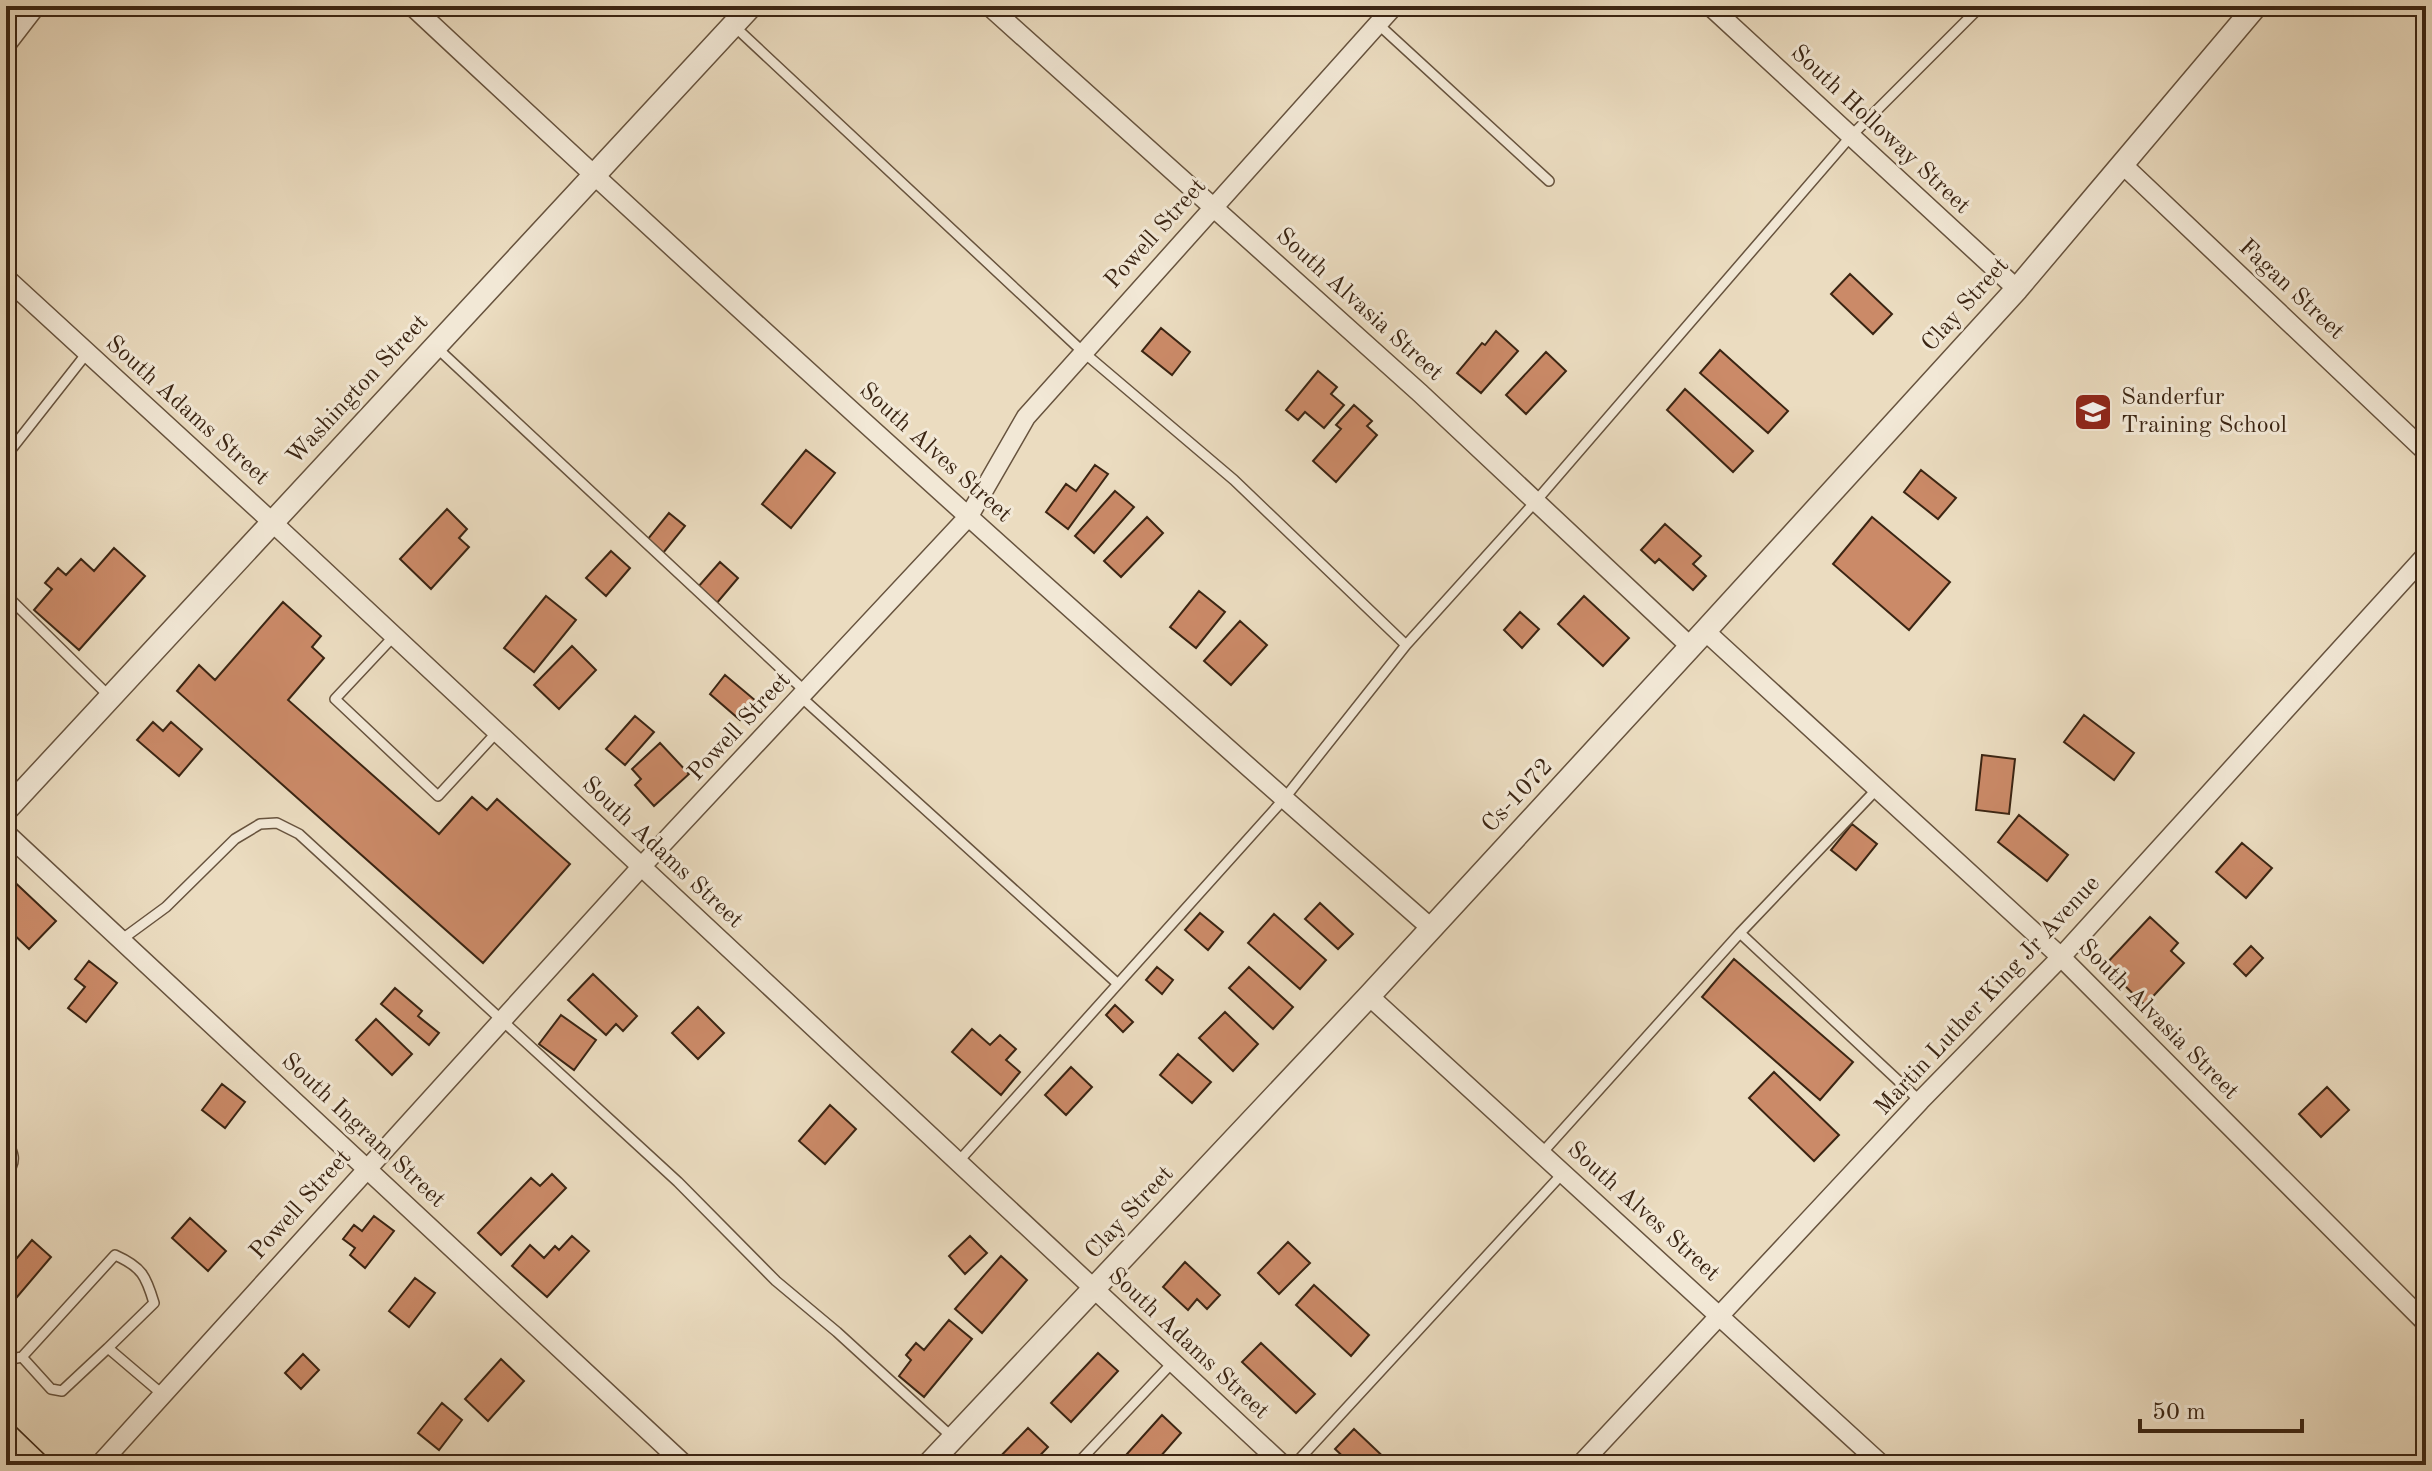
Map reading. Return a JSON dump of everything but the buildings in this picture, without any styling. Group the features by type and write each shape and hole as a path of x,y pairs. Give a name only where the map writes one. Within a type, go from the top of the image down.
{"main road":[{"path":"6,1438 34,1465"}],"street":[{"path":"6,45 36,6"},
{"name":"South Alves Street","path":"412,6 592,175 1431,928"},
{"name":"Washington Street","path":"6,810 751,6"},
{"name":"South Alvasia Street","path":"989,6 1214,206 1536,501 1876,790 2061,957 2426,1323"},
{"name":"Powell Street","path":"99,1465 641,867 969,516 1026,417 1394,6"},
{"name":"South Holloway Street","path":"1710,6 2017,289"},
{"name":"Clay Street","path":"1698,639 2017,289 2256,6"},
{"name":"Fagan Street","path":"2122,164 2426,452"},
{"name":"South Adams Street","path":"6,278 1283,1465"},
{"name":"Martin Luther King Jr Avenue","path":"1580,1465 1920,1101 2061,957 2426,555"},
{"name":"Cs-1072","path":"1369,996 1698,639"},
{"name":"South Ingram Street","path":"6,833 685,1465"},
{"name":"South Alves Street","path":"1369,996 1722,1315 1882,1465"},
{"name":"Clay Street","path":"928,1465 1369,996"}],"lane":[{"path":"958,1162 1284,799 1406,645 1536,501 1851,136 1981,6"},
{"path":"1378,24 1549,181"},
{"path":"733,25 1082,351 1234,480 1406,645"},
{"path":"435,346 803,694 1118,984"},
{"path":"6,456 87,353"},
{"path":"6,595 110,697"},
{"path":"394,636 335,699 438,796 497,732"},
{"path":"1542,1153 1740,933 1876,790"},
{"path":"121,940 166,907 235,839 260,824 277,823 299,834 678,1182 776,1281 837,1332 953,1439"},
{"path":"1740,933 1920,1101"},
{"path":"6,1138 14,1154 13,1168 6,1174"},
{"path":"1294,1465 1564,1172"},
{"path":"6,1360 22,1357 115,1255 133,1263 146,1278 154,1303 62,1391 51,1389 22,1357"},
{"path":"108,1348 162,1394"},
{"path":"1076,1465 1173,1362"}],"place":[{"name":"Sanderfur Training School","path":"2093,412"}]}
